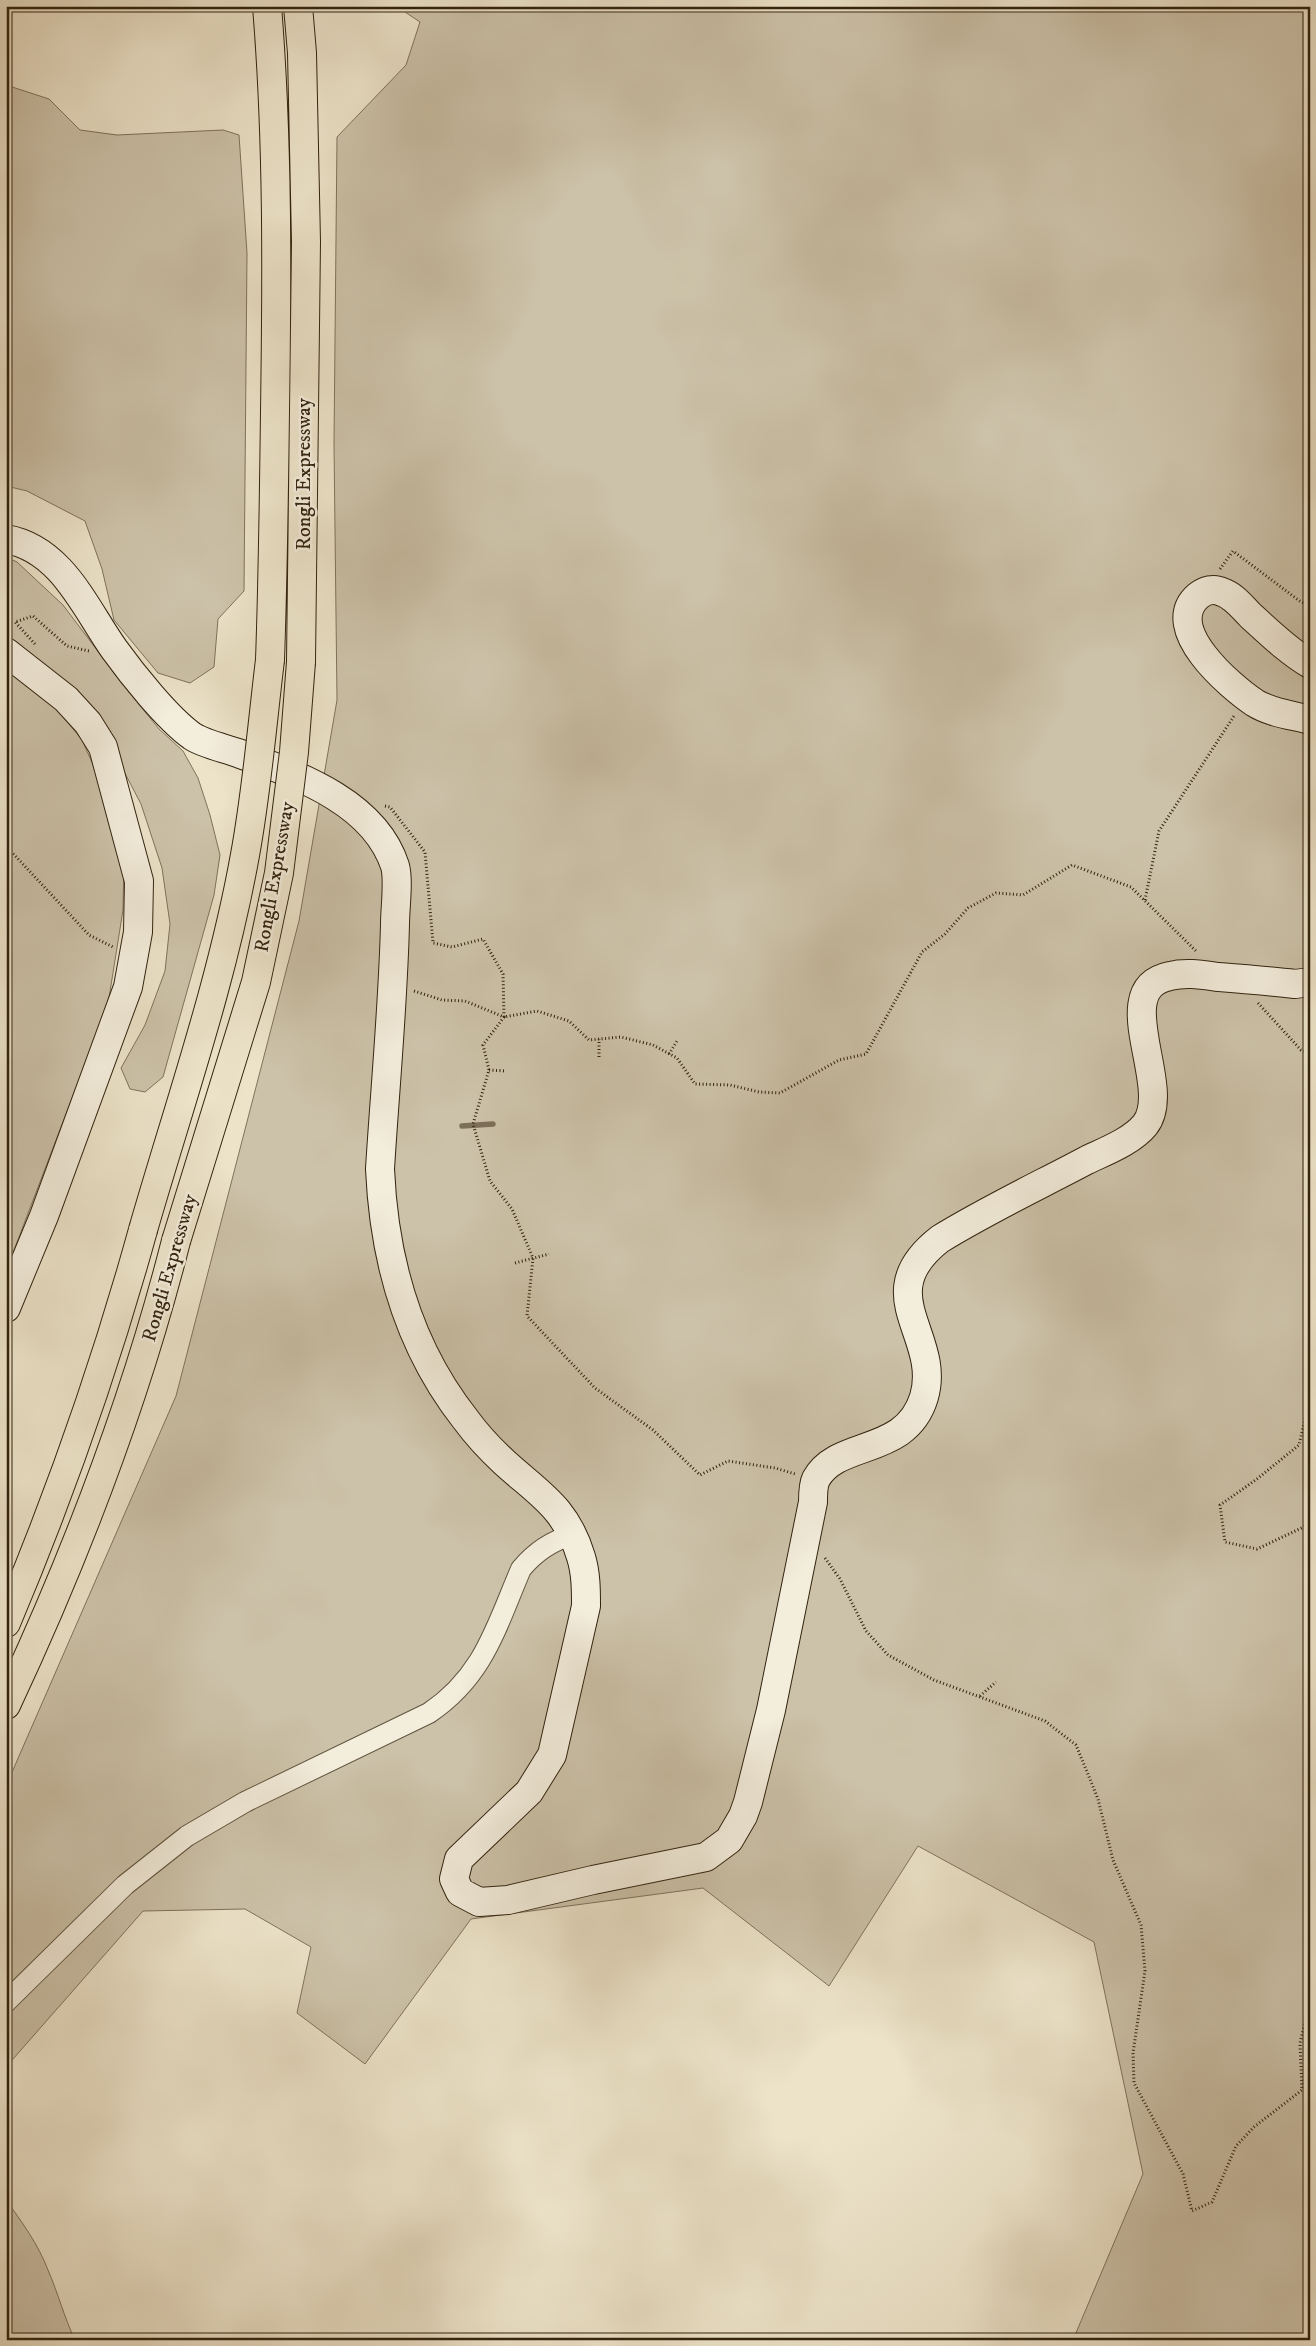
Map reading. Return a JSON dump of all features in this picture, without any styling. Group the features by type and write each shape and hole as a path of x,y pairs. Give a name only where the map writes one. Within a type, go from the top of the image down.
{"highway":[{"name":"Rongli Expressway","path":"6,1623 60,1489 122,1306 143,1230 210,1010 245,855 270,660 277,324 272,66 267,6"},
{"name":"Rongli Expressway","path":"6,1705 65,1574 100,1484 155,1324 176,1241 256,982 280,873 294,752 301,662 306,242 302,53 298,6"}],"street":[{"path":"6,539 26,545 52,562 75,588 115,650 137,678 192,736 262,762 348,804 371,824 389,852 396,868 392,988 380,1169 384,1229 398,1288 419,1344 448,1396 484,1441 504,1462 545,1496 562,1516 582,1559 586,1606 552,1755 529,1792 459,1859 454,1872 456,1887 466,1896 480,1902 508,1900 593,1880 706,1857 729,1840 743,1816 771,1710 807,1531 815,1481 822,1470 832,1463 894,1436 904,1429 917,1414 927,1382 925,1364 908,1305 908,1287 914,1266 928,1248 953,1231 1109,1149 1144,1127 1151,1117 1154,1104 1153,1082 1140,1017 1142,1001 1147,989 1154,983 1168,976 1188,974 1294,984 1310,982"},
{"path":"1310,664 1294,654 1236,600 1224,592 1214,589 1202,593 1192,602 1189,608 1189,631 1197,646 1216,670 1247,696 1268,709 1310,720"},
{"path":"6,652 66,699 88,723 103,747 139,881 139,915 134,957 121,1005 44,1216 6,1308"},
{"path":"6,2002 125,1885 187,1836 246,1802 430,1713 448,1700 464,1684 485,1655 521,1569 529,1559 544,1547 572,1535"}],"path":[{"path":"1202,593 1232,551 1300,602 1310,605"},
{"path":"1145,901 1159,831 1247,696"},
{"path":"381,805 390,807 425,852 433,943 452,947 483,939 503,974 504,1017 483,1045 489,1070 473,1124 490,1181 512,1208 533,1258 528,1316 595,1388 653,1430 700,1475 728,1461 775,1468 815,1481"},
{"path":"6,846 89,936 134,957"},
{"path":"392,988 414,991 442,1000 465,1001 504,1017 537,1011 569,1021 589,1040 621,1037 653,1045 677,1058 695,1084 730,1085 758,1092 780,1093 839,1060 866,1054 922,952 945,934 968,908 996,893 1023,895 1072,865 1132,887 1222,977"},
{"path":"1255,1000 1301,1050 1310,1053"},
{"path":"599,1039 599,1057"},
{"path":"669,1054 677,1040"},
{"path":"489,1070 506,1071"},
{"path":"514,1263 550,1254"},
{"path":"1310,1398 1299,1445 1220,1506 1225,1542 1257,1549 1310,1524"},
{"path":"807,1531 840,1579 866,1631 888,1655 934,1680 1045,1721 1076,1745 1098,1799 1114,1860 1141,1925 1145,1971 1133,2053 1134,2083 1184,2174 1192,2211 1212,2202 1236,2146 1254,2127 1302,2090 1300,2043 1310,2002"},
{"path":"980,1696 996,1682"}],"shaded area":[{"path":"396,6 1310,6 1310,1814 1308,1818 1310,1857 1310,2340 1073,2340 1143,2174 1094,1942 918,1846 829,1986 703,1888 471,1919 365,2064 297,2013 311,1947 245,1909 143,1911 6,2067 6,1786 176,1396 299,921 337,700 334,443 337,137 406,65 420,22"},
{"path":"6,85 49,99 80,130 117,135 223,130 239,135 247,253 244,591 218,619 214,667 190,683 158,673 114,620 102,569 85,521 27,491 6,486"},
{"path":"6,557 17,562 63,605 159,729 183,751 198,778 210,815 220,855 214,895 163,1077 145,1092 130,1089 121,1068 145,1025 165,971 170,924 162,868 141,804 107,739 6,640"},
{"path":"6,670 56,708 82,740 99,778 124,857 123,910 108,1004 6,1271"},
{"path":"6,2200 35,2242 44,2260 75,2340 6,2340"}],"waterway":[{"path":"462,1126 493,1124"}]}
